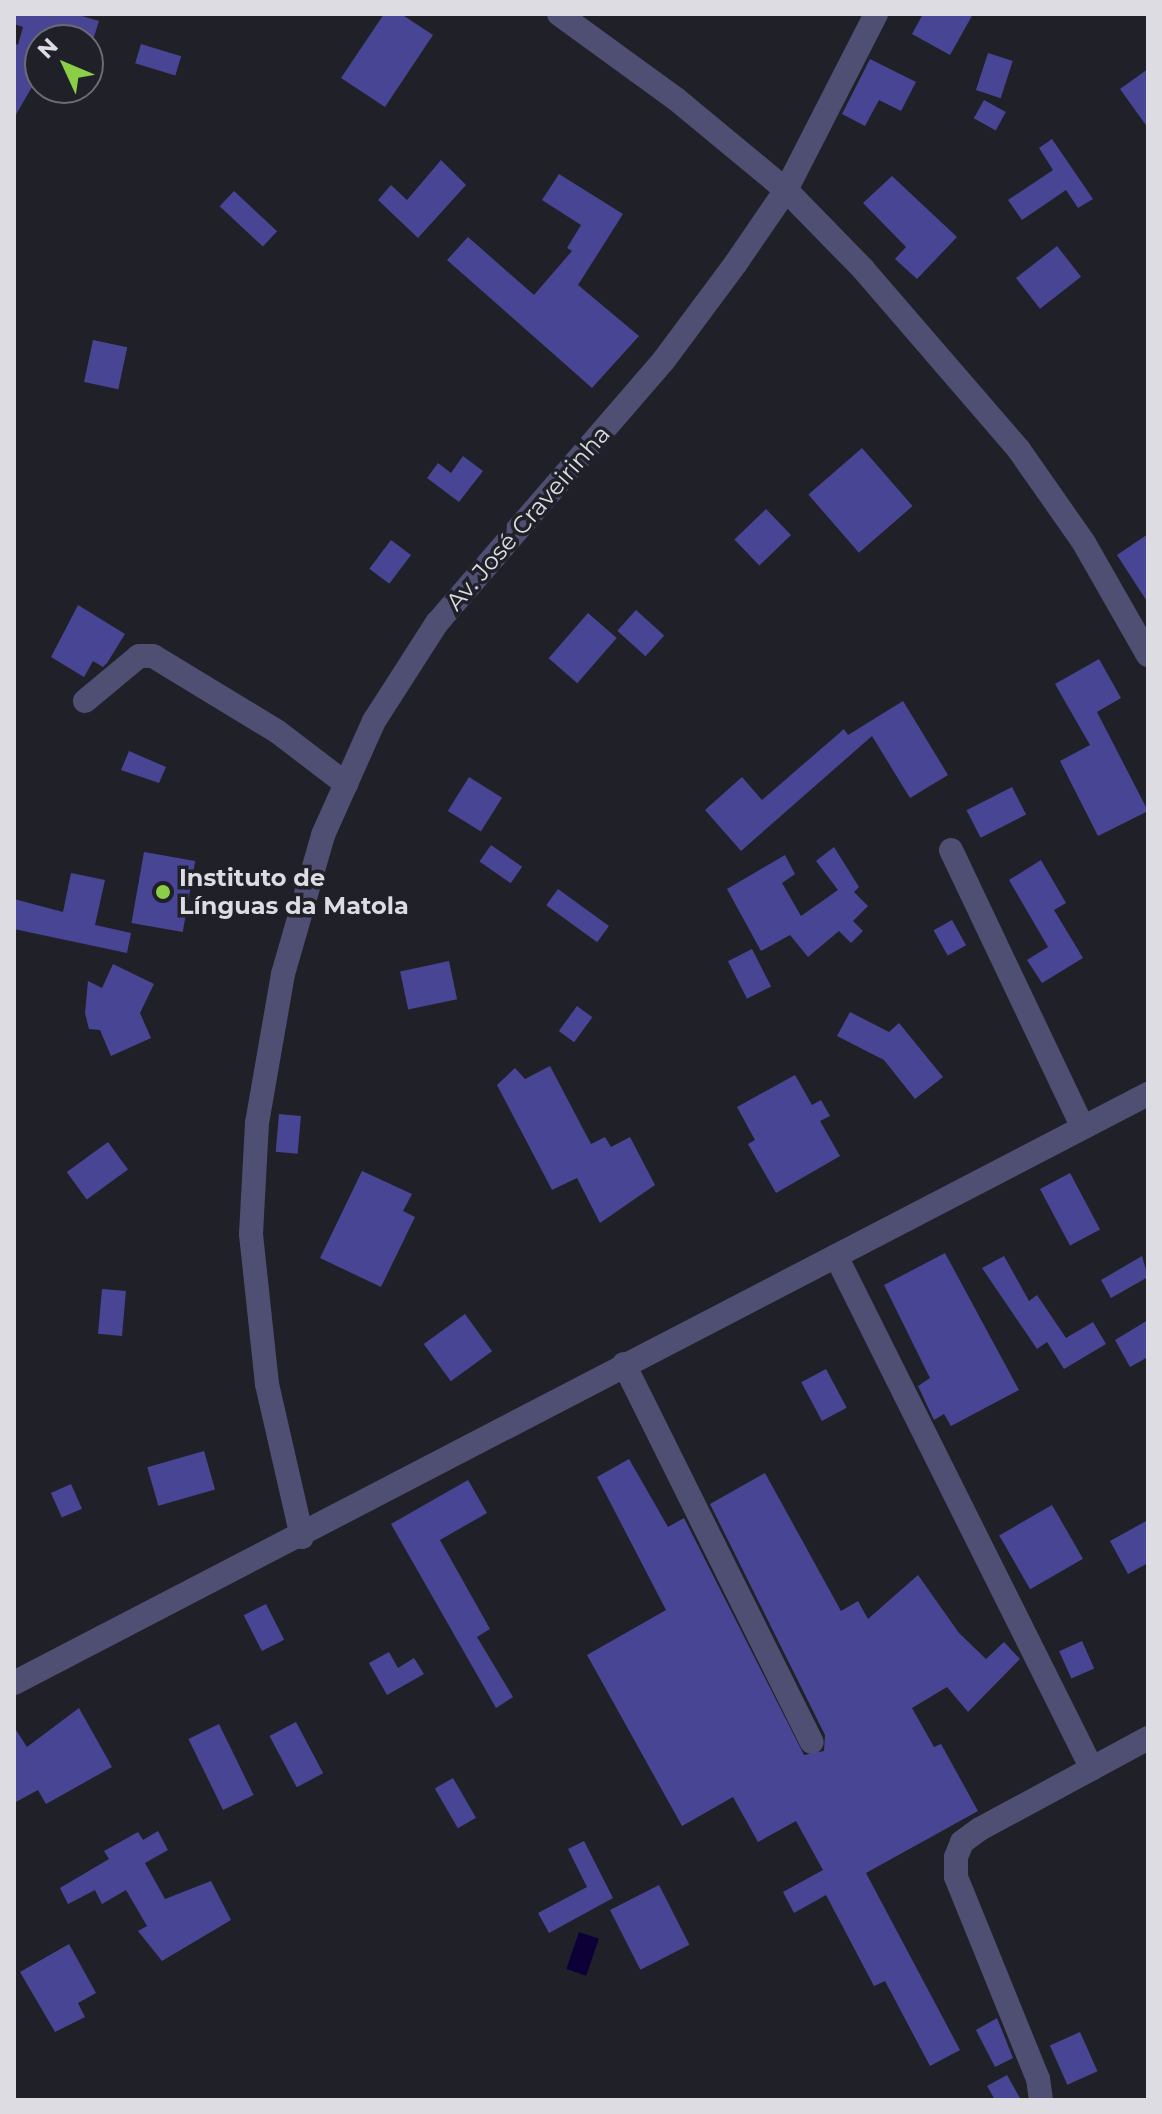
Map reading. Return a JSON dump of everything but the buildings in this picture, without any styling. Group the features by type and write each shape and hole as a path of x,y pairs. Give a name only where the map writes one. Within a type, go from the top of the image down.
{"street":[{"path":"559,14 676,99 786,190 948,363 1019,450 1084,543 1148,655"},
{"name":"Av. José Craveirinha","path":"302,1537 267,1384 251,1234 257,1123 283,974 323,835 374,721 437,623 664,360 786,190 876,14"},
{"path":"85,701 139,656 153,656 278,732 346,784"},
{"path":"951,850 1082,1126"},
{"path":"14,1683 302,1537 624,1364 1148,1094"},
{"path":"836,1256 1092,1769"},
{"path":"624,1364 812,1742"},
{"path":"1041,2100 1038,2079 956,1877 956,1857 962,1842 980,1829 1148,1738"}],"shaded area":[{"path":"579,1932 599,1939 586,1976 566,1969"}],"place":[{"name":"Instituto de Línguas da Matola","path":"163,892"}]}
